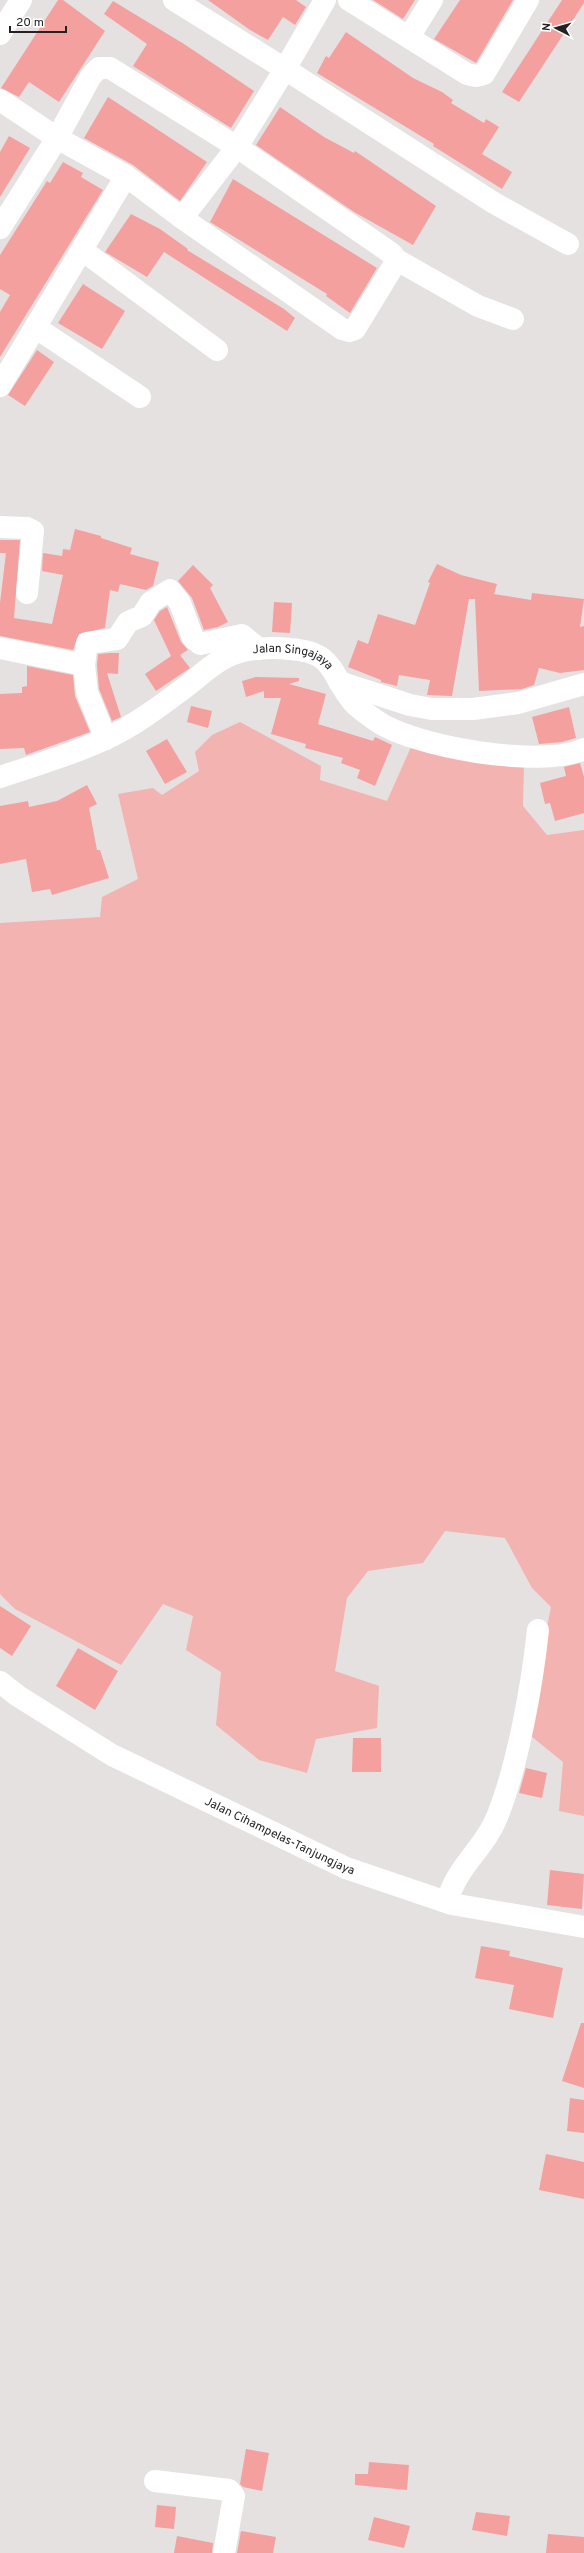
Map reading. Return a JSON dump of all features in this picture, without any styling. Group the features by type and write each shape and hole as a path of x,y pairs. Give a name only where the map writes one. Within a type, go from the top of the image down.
{"street":[{"path":"0,34 21,0"},
{"path":"174,0 494,203 568,244"},
{"path":"182,218 237,147 325,0"},
{"path":"349,0 467,74 480,76 484,74 528,0"},
{"path":"409,37 432,0"},
{"path":"0,228 57,138 91,76 99,68 110,68 237,147 391,253 397,260 478,306 513,319"},
{"path":"0,100 57,138 126,176 182,218 342,329 349,331 355,329 397,260"},
{"path":"0,386 126,176"},
{"path":"82,250 217,350"},
{"path":"35,328 140,397"},
{"path":"0,527 27,528 33,531 27,593"},
{"path":"106,739 87,692 84,665 88,644 117,639 128,622 142,616 151,602 170,590 180,603 193,638 200,644 242,636 259,649"},
{"path":"0,648 84,665"},
{"name":"Jalan Singajaya","path":"0,778 106,739 150,712 231,654 259,649 290,649 309,652 333,667 339,682 354,703 375,721 408,738 473,751 514,755 548,757 584,749"},
{"path":"339,682 410,705 432,709 473,709 518,703 584,684"},
{"path":"447,1902 451,1885 459,1872 488,1837 498,1816 522,1729 538,1630"},
{"name":"Jalan Cihampelas-Tanjungjaya","path":"0,1682 25,1701 112,1755 144,1772 346,1868 447,1902 479,1910 584,1927"},
{"path":"155,2481 229,2490 234,2496 224,2553"}],"shaded area":[{"path":"240,722 321,766 320,780 387,801 411,747 524,764 523,806 547,835 584,830 584,1816 559,1811 563,1762 526,1732 551,1607 532,1588 505,1538 445,1531 423,1563 368,1571 347,1598 335,1671 379,1686 377,1728 316,1739 307,1773 259,1760 216,1725 221,1672 186,1650 193,1616 163,1604 121,1665 15,1609 0,1594 0,923 100,917 102,897 138,879 118,794 153,788 162,795 199,771 195,752 212,735"}],"building":[{"path":"58,0 63,0 105,31 59,102 29,82 19,97 1,88"},
{"path":"208,0 296,0 306,7 295,25 283,17 268,40 250,30"},
{"path":"373,0 415,0 403,19"},
{"path":"460,0 513,0 476,63 434,39"},
{"path":"562,0 584,0 584,3 519,102 502,92"},
{"path":"113,1 184,44 254,91 231,128 133,66 147,44 104,14"},
{"path":"346,32 413,78 442,92 453,100 451,103 484,123 486,119 499,127 482,154 512,172 502,189 433,146 434,144 317,73 326,56 329,58"},
{"path":"108,97 207,162 180,201 133,165 84,138"},
{"path":"280,107 324,137 354,153 355,151 436,206 413,245 354,212 256,145"},
{"path":"9,136 30,148 0,197 0,152"},
{"path":"63,162 83,173 81,177 103,190 0,357 0,312 10,295 0,289 0,255 47,181 50,183"},
{"path":"233,179 377,268 350,313 326,296 327,294 210,222"},
{"path":"131,214 160,229 188,249 187,250 284,309 295,318 287,331 164,252 147,277 105,252"},
{"path":"83,284 125,311 102,349 58,323"},
{"path":"37,350 54,362 25,406 8,395"},
{"path":"75,529 101,536 101,538 132,548 130,554 159,562 153,586 146,590 120,584 118,592 110,590 105,628 79,634 73,650 0,636 0,603 6,553 0,553 0,540 20,540 14,618 52,624 63,575 42,571 43,553 62,556 63,549 70,550"},
{"path":"437,564 461,575 497,584 494,594 531,600 532,593 584,599 580,627 584,626 584,670 560,673 539,668 534,685 522,689 479,691 475,599 469,599 452,696 427,695 430,680 399,675 397,686 381,682 381,680 348,667 358,640 368,644 378,614 415,625 430,583 428,582"},
{"path":"193,565 213,585 210,588 228,622 218,627 204,630 192,598 178,581"},
{"path":"274,602 292,603 290,633 272,632"},
{"path":"167,607 181,642 188,650 180,655 190,668 156,691 145,674 171,656 154,620 160,611"},
{"path":"119,653 118,674 107,673 121,717 112,721 99,689 97,665 98,654"},
{"path":"27,666 73,675 75,696 90,732 26,755 24,748 0,749 0,694 22,693 22,687 27,686"},
{"path":"256,677 299,678 299,681 289,684 326,694 318,724 373,741 375,737 392,745 375,786 357,778 360,770 341,763 343,758 305,748 306,744 271,734 281,698 264,698 264,691 246,697 242,681"},
{"path":"191,706 212,711 208,728 187,722"},
{"path":"569,707 576,738 562,742 539,744 532,717"},
{"path":"167,739 187,772 165,784 146,751"},
{"path":"580,763 584,777 584,813 555,821 550,803 545,804 540,783 566,776 564,767"},
{"path":"87,785 97,804 89,808 97,850 100,850 109,878 52,895 50,889 32,892 26,859 0,864 0,806 28,801 29,807 57,801"},
{"path":"0,1606 31,1626 12,1656 0,1648"},
{"path":"78,1648 118,1671 95,1710 56,1686"},
{"path":"353,1738 381,1738 381,1772 352,1772"},
{"path":"526,1768 547,1773 542,1798 519,1793"},
{"path":"550,1870 584,1874 582,1909 547,1905"},
{"path":"481,1946 510,1951 509,1956 563,1968 553,2018 509,2009 514,1985 475,1978"},
{"path":"581,2023 584,2023 584,2088 562,2081"},
{"path":"570,2098 584,2100 584,2133 567,2131"},
{"path":"546,2154 584,2162 584,2199 539,2190"},
{"path":"246,2449 269,2453 262,2491 243,2487 240,2484"},
{"path":"369,2462 409,2465 407,2490 355,2485 355,2474 368,2474"},
{"path":"157,2505 176,2507 174,2529 155,2527"},
{"path":"476,2512 510,2516 507,2536 472,2530"},
{"path":"374,2517 410,2526 404,2548 368,2540"},
{"path":"241,2531 276,2537 273,2553 237,2553"},
{"path":"548,2534 584,2537 584,2553 546,2553"},
{"path":"177,2536 213,2543 212,2553 174,2553"}]}
